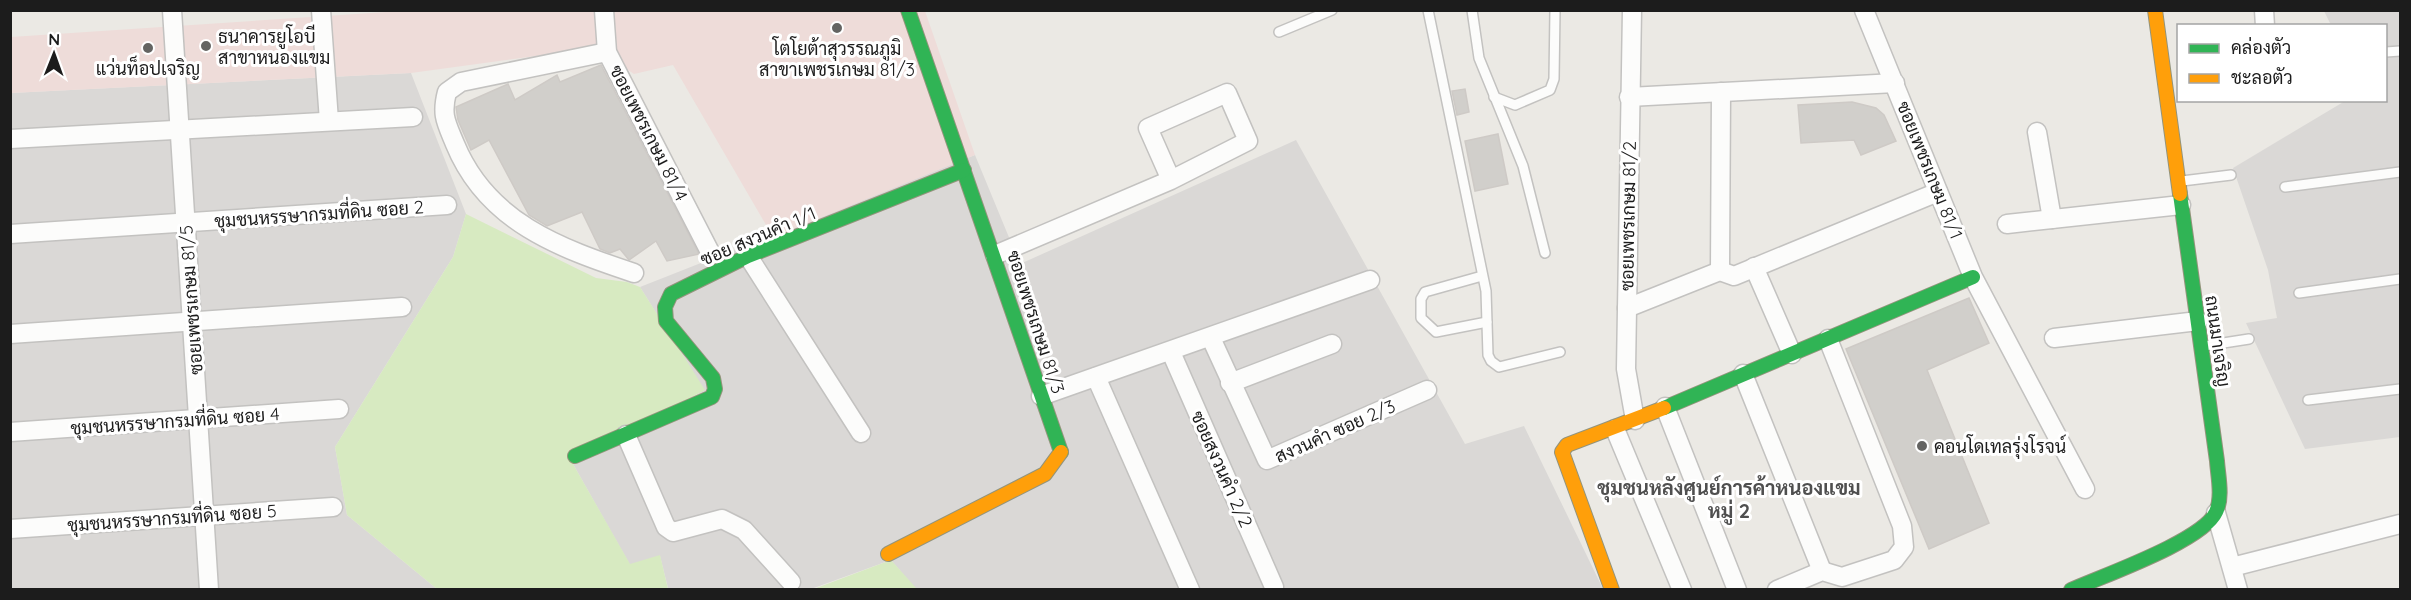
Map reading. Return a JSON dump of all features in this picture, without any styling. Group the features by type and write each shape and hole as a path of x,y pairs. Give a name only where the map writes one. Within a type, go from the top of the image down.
{"street":[{"name":"ซอยเพชรเกษม 81/5","path":"172,10 209,590"},
{"path":"321,10 329,121"},
{"name":"ซอยเพชรเกษม 81/4","path":"604,10 608,52 710,252"},
{"name":"ซอยเพชรเกษม 81/3","path":"888,554 1045,474 1062,450 1041,396 995,255 908,10"},
{"name":"ซอยเพชรเกษม 81/2","path":"1632,10 1626,369 1635,420"},
{"name":"ซอยเพชรเกษม 81/1","path":"1864,10 1973,277 2001,326 2085,489"},
{"name":"ถนนมาเจริญ","path":"2155,10 2170,65 2178,181 2217,461 2219,486 2216,513"},
{"path":"608,52 461,82 447,92 442,112 465,169 479,188 508,216 584,256 634,273"},
{"path":"1629,97 1895,83"},
{"path":"1720,271 1721,92"},
{"path":"995,255 1171,180 1248,141 1227,93 1148,128 1171,180"},
{"path":"10,139 413,117"},
{"path":"2037,132 2052,219"},
{"name":"ซอย สงวนคำ 1/1","path":"626,435 712,397 715,388 713,378 666,321 665,307 671,294 748,256 964,171"},
{"path":"1627,308 1720,271 1734,276 1938,192"},
{"name":"ชุมชนหรรษากรมที่ดิน ซอย 2","path":"10,234 447,205"},
{"path":"2007,225 2181,205"},
{"path":"748,256 861,433"},
{"path":"1755,267 1792,354"},
{"path":"1612,590 1562,452 1567,446 1615,429 1973,277"},
{"path":"1041,396 1212,338 1370,280"},
{"path":"10,334 402,307"},
{"path":"2054,338 2198,321"},
{"name":"สงวนคำ ซอย 2/3","path":"1212,338 1230,383 1267,460 1427,390"},
{"path":"1778,590 1822,571 1842,577 1894,560 1904,547 1902,526 1828,339"},
{"path":"1230,383 1332,344"},
{"name":"ซอยสงวนคำ 2/2","path":"1171,352 1274,587"},
{"path":"1743,374 1822,571"},
{"path":"1096,377 1190,590"},
{"path":"1665,407 1737,590"},
{"name":"ชุมชนหรรษากรมที่ดิน ซอย 4","path":"10,432 339,409"},
{"path":"1615,429 1682,590"},
{"path":"575,456 626,435 666,527 673,532 684,531 722,519 744,530 791,582"},
{"name":"ชุมชนหรรษากรมที่ดิน ซอย 5","path":"10,529 333,507"},
{"path":"2216,513 2238,590"},
{"path":"2071,590 2203,529 2216,513"},
{"path":"2232,567 2400,524"}],"lane":[{"path":"1279,32 1332,10"},
{"path":"1428,10 1482,276 1488,355 1491,362 1499,367 1560,352"},
{"path":"1472,10 1479,58 1523,166 1545,253"},
{"path":"1494,97 1515,105 1550,90 1554,79 1555,10"},
{"path":"2285,187 2400,172"},
{"path":"2178,181 2231,175"},
{"path":"1482,276 1425,292 1421,299 1421,318 1436,332 1487,322"},
{"path":"2299,293 2400,279"},
{"path":"2201,346 2249,339"},
{"path":"2308,400 2400,389"}],"shaded area":[{"path":"416,10 925,11 975,155 773,237 673,65 634,74 595,48 411,73 11,93 11,37"},
{"path":"2324,11 2400,11 2400,437 2305,449 2246,323 2277,318 2268,270 2233,168 2343,102 2387,102 2387,24 2330,24"},
{"path":"411,73 466,214 453,257 335,447 347,515 437,589 11,590 11,93"},
{"path":"1296,140 1465,444 1524,426 1603,589 917,590 891,560 811,589 665,589 668,588 660,556 630,565 573,464 704,390 640,287 975,155 1020,264"}],"green space":[{"path":"466,214 596,278 627,282 640,287 705,390 573,464 630,564 660,555 668,589 437,589 347,515 335,447 453,257"},
{"path":"891,560 917,589 811,590"}],"building":[{"path":"601,65 699,254 667,261 656,241 629,260 620,249 610,253 600,249 582,212 547,226 529,215 489,140 471,150 458,120 456,107 508,84 515,100 557,75 560,82"},
{"path":"1465,89 1469,112 1457,115 1452,91"},
{"path":"1852,102 1876,108 1884,115 1896,141 1861,155 1854,140 1801,143 1798,105"},
{"path":"1498,134 1508,184 1475,191 1465,141"},
{"name":"คอนโดเทลรุ่งโรจน์","path":"1969,298 1989,343 1927,370 1989,523 1929,549 1846,349"}],"traffic: fast":[{"path":"908,10 1061,452"},
{"path":"575,456 712,397 715,389 713,378 666,321 665,307 671,294 748,256 964,170"},
{"path":"2071,590 2173,546 2207,523 2218,506 2220,486 2217,461 2180,194"},
{"path":"1664,408 1973,277"}],"traffic: slow":[{"path":"2155,10 2180,194"},
{"path":"1612,590 1562,452 1567,445 1664,408"},
{"path":"888,554 1045,474 1061,452"}],"place":[{"name":"โตโยต้าสุวรรณภูมิ สาขาเพชรเกษม 81/3","path":"837,28"},
{"name":"ธนาคารยูโอบี สาขาหนองแขม","path":"206,46"},
{"name":"แว่นท็อปเจริญ","path":"148,48"},
{"name":"คอนโดเทลรุ่งโรจน์","path":"1922,446"}],"district":[{"name":"ชุมชนหลังศูนย์การค้าหนองแขม หมู่ 2","path":"1729,498"}]}
